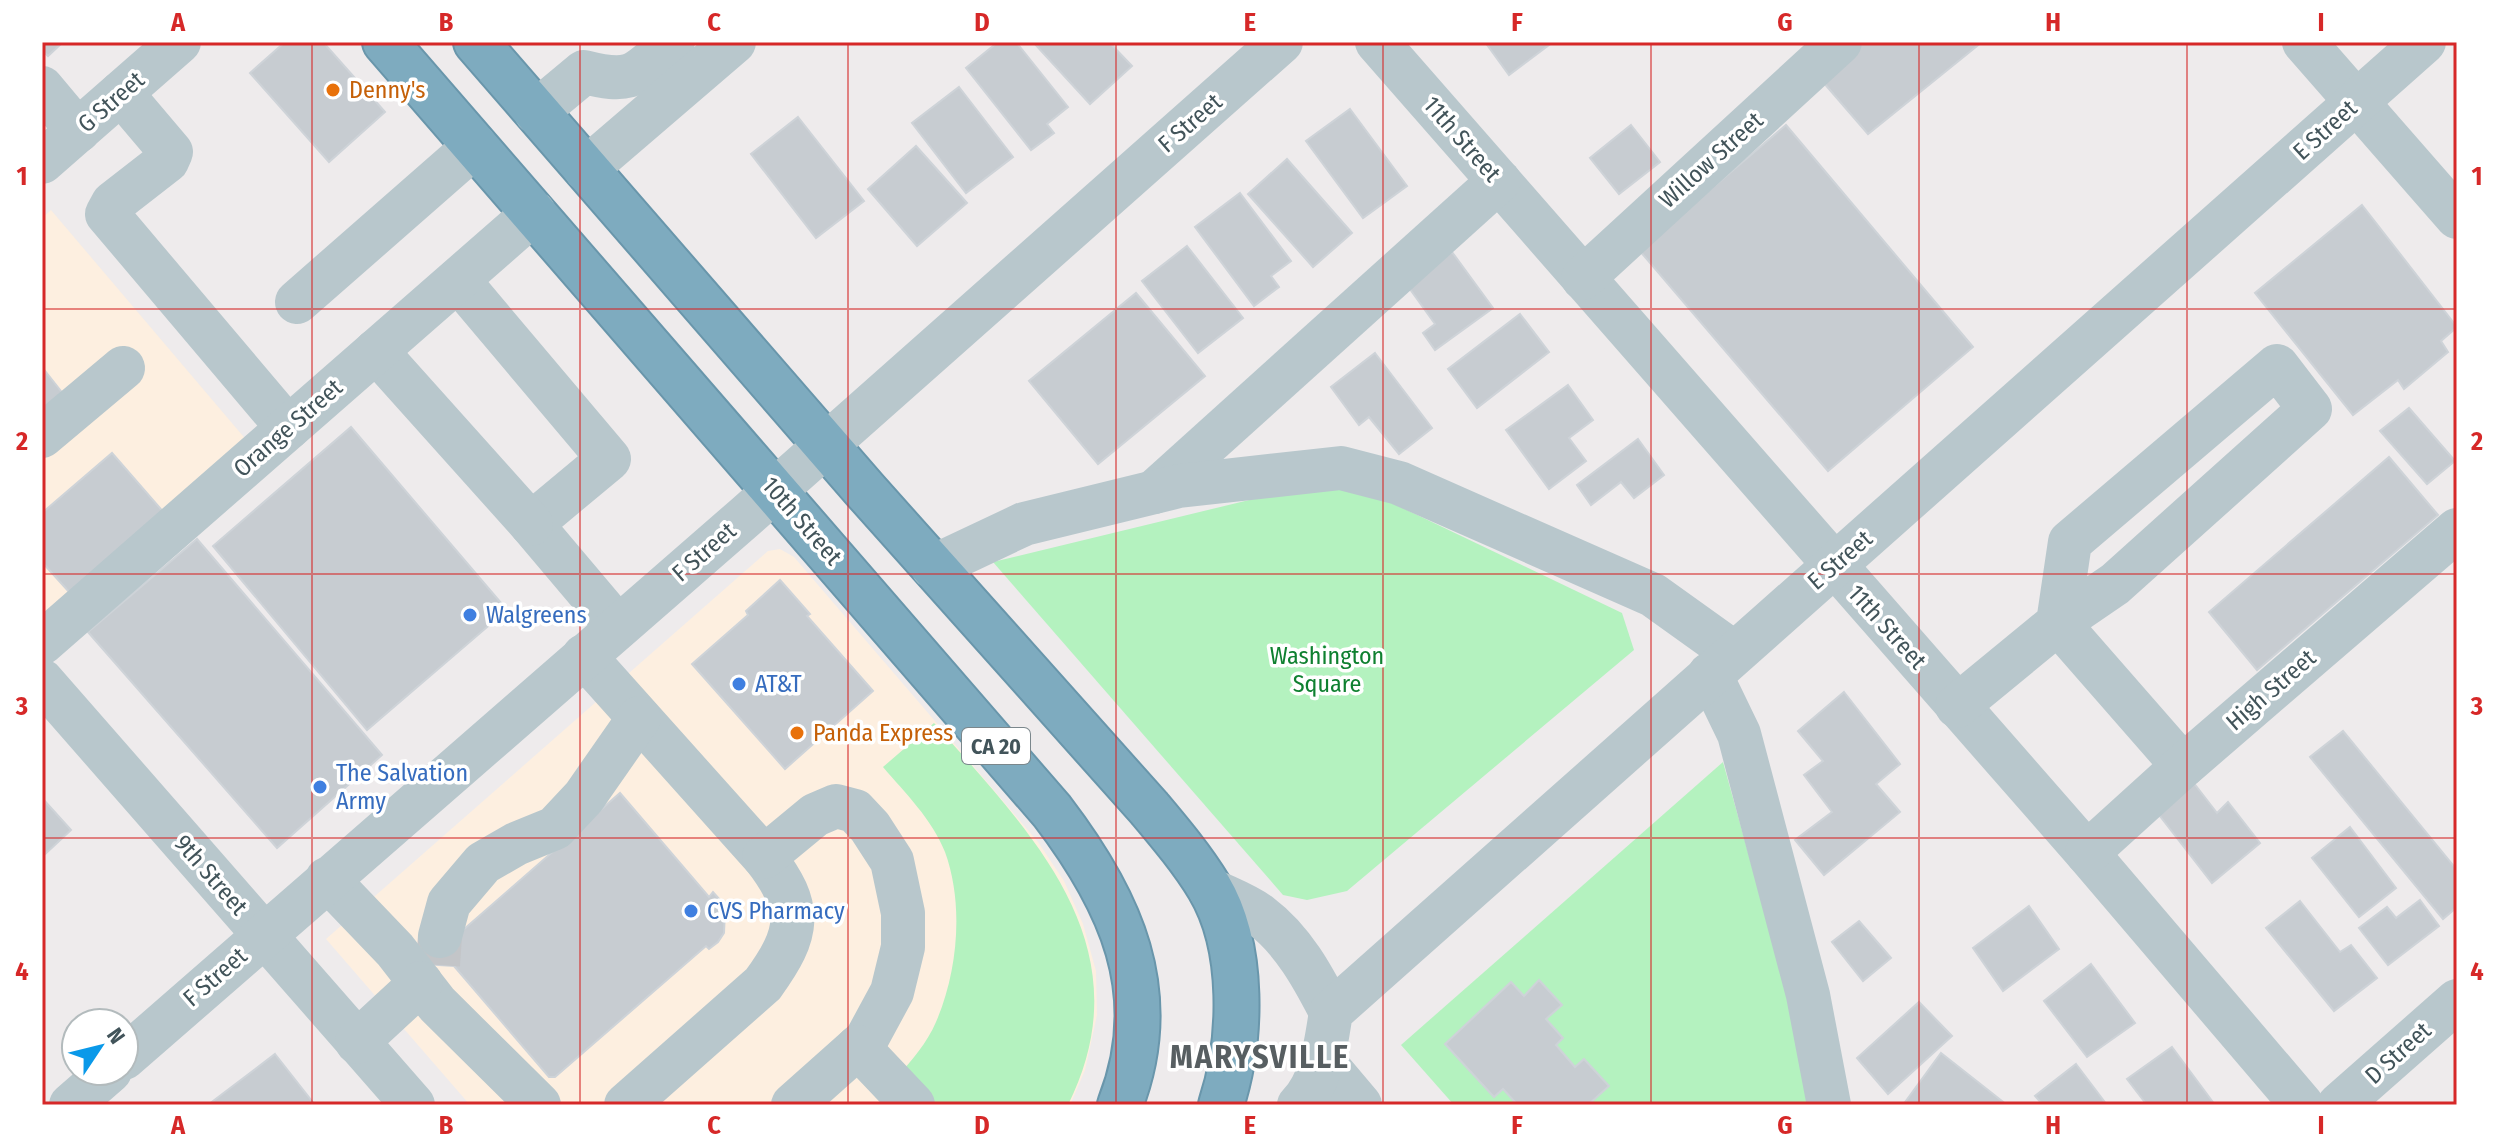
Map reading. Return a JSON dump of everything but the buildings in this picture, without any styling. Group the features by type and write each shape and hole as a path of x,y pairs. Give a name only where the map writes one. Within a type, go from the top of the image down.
{"highway":[{"name":"10th Street","path":"385,42 776,490 1052,811 1083,852 1120,922 1132,959 1139,1003 1137,1041 1129,1081 1120,1105"},
{"name":"CA 20","path":"476,42 1185,852 1211,890 1226,931 1236,982 1237,1027 1226,1090"}],"street":[{"name":"G Street","path":"42,162 179,42"},
{"path":"536,112 582,57 610,78 634,76 673,42"},
{"path":"586,169 734,42"},
{"name":"F Street","path":"140,1044 776,490 1281,42"},
{"name":"11th Street","path":"1377,42 2087,853 2302,1105"},
{"name":"Willow Street","path":"1583,278 1840,42"},
{"path":"2304,42 2457,217"},
{"name":"E Street","path":"1331,1012 2424,42"},
{"path":"42,88 78,131"},
{"path":"121,93 171,152 167,161 113,203 107,214 288,428"},
{"path":"297,302 475,146"},
{"path":"1154,492 1499,181"},
{"name":"Orange Street","path":"42,643 534,213"},
{"path":"458,280 609,459 531,524"},
{"path":"376,351 531,524 618,627"},
{"path":"1957,706 2058,623 2115,584 2310,409 2277,366 2070,542 2058,623 2183,766"},
{"path":"42,436 123,368"},
{"path":"933,567 1024,524 1154,492 1179,486 1341,468 1399,483 1653,595 1722,664 1808,995 1829,1105"},
{"name":"High Street","path":"2087,853 2183,766 2457,530"},
{"path":"584,656 764,857 784,882 793,908 791,936 763,984 626,1105"},
{"name":"9th Street","path":"42,681 413,1105"},
{"path":"357,1042 430,958 449,903 483,863 516,844 555,828 584,797 639,718"},
{"path":"764,857 815,815 836,806 855,811 870,827 892,861 903,913 903,947 892,992 866,1040 794,1105"},
{"path":"327,879 430,958 539,1105"},
{"path":"1211,890 1261,915 1314,977 1331,1012 1322,1060 1306,1098 1299,1105"},
{"name":"D Street","path":"2339,1105 2457,1001"},
{"path":"858,1047 913,1105"},
{"path":"1322,1060 1360,1105"},
{"path":"71,1105 92,1087"}],"shaded area":[{"path":"51,210 254,449 51,621 42,611 42,218"},
{"path":"780,549 794,557 947,735 1038,842 1064,881 1083,924 1096,971 1097,1015 1085,1070 1070,1105 470,1105 326,939 768,551"}],"green space":[{"name":"Washington Square","path":"1340,478 1622,613 1634,650 1347,891 1307,900 1283,895 993,562"},
{"path":"934,723 1007,807 1040,851 1067,896 1086,944 1094,994 1089,1047 1068,1105 926,1105 897,1077 914,1058 936,1022 954,960 956,915 951,872 940,840 883,767"},
{"path":"1723,762 1818,1105 1454,1105 1401,1045"}],"tunnel":[{"path":"438,965 440,936"}],"place":[{"name":"Denny's","path":"333,90"},
{"name":"Walgreens","path":"470,615"},
{"name":"AT&T","path":"739,684"},
{"name":"Panda Express","path":"797,733"},
{"name":"The Salvation Army","path":"320,787"},
{"name":"CVS Pharmacy","path":"691,911"}],"district":[{"name":"MARYSVILLE","path":"1260,1057"}]}
